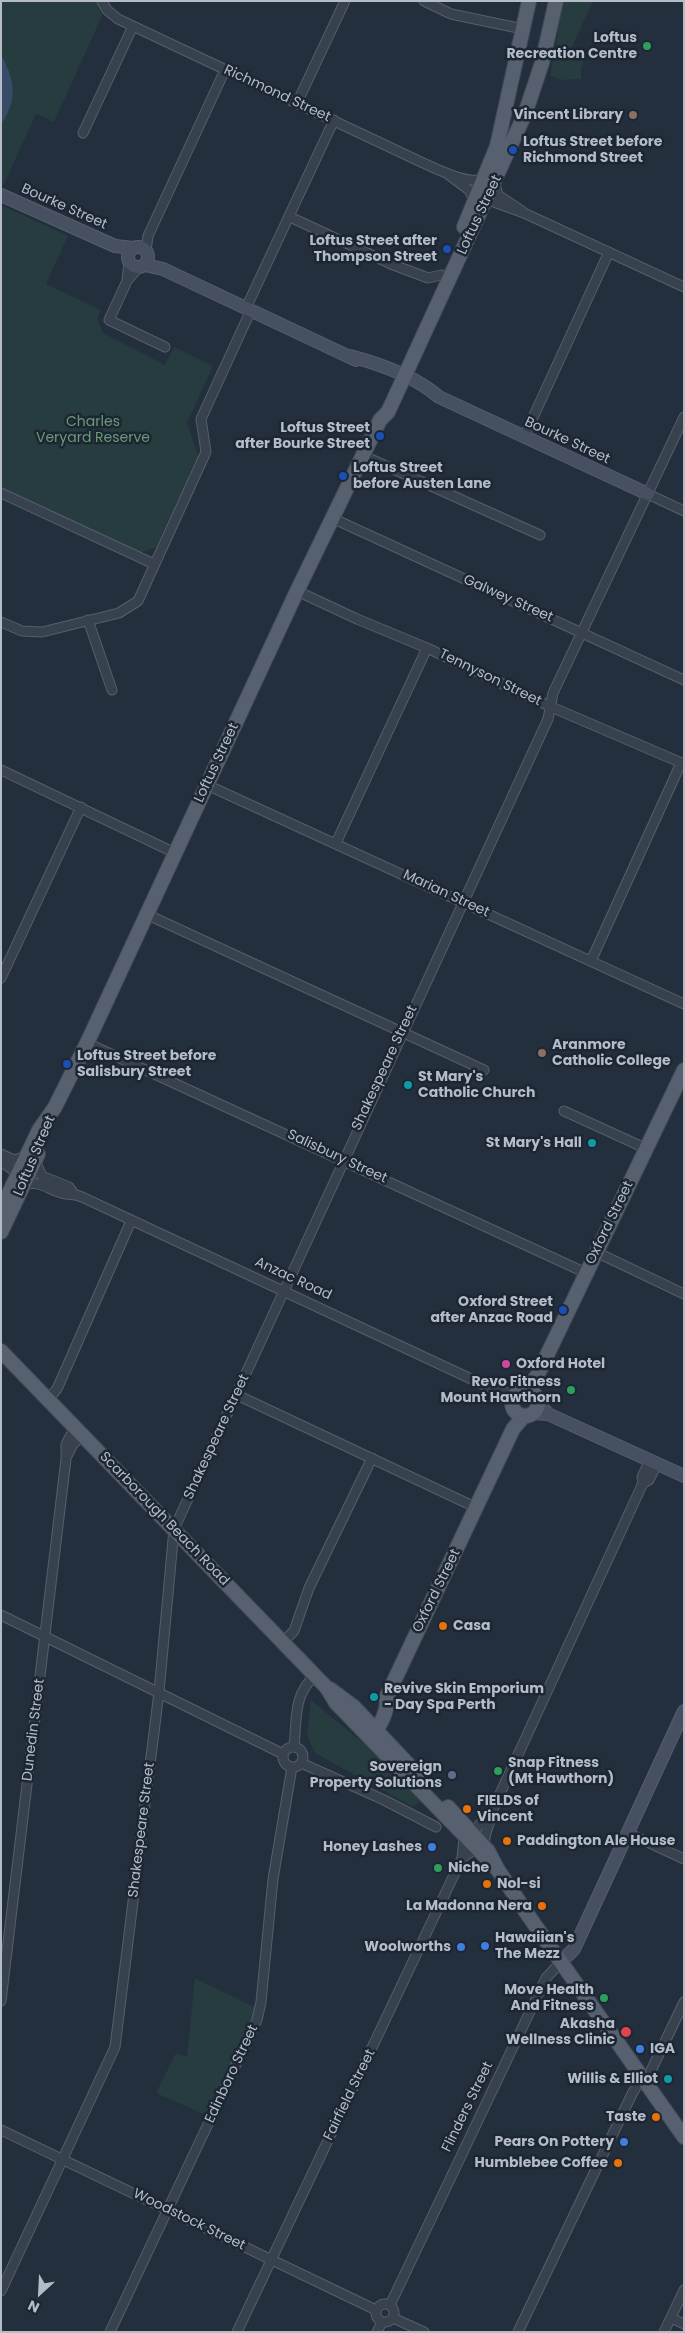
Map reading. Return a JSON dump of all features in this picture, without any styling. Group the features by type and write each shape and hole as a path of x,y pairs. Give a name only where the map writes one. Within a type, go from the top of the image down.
{"main road":[{"name":"Loftus Street","path":"490,181 529,1"},
{"name":"Loftus Street","path":"399,378 441,276 532,98 556,1"},
{"name":"Loftus Street","path":"1,1232 31,1159 47,1135 55,1107 87,1043 332,518 380,420 381,407 399,378 480,200"},
{"name":"Oxford Street","path":"369,1730 388,1704 386,1698 477,1508 537,1376 684,1070"},
{"name":"Loftus Street","path":"1,1210 20,1183"},
{"name":"Scarborough Beach Road","path":"1,1351 315,1675 327,1688 336,1703 369,1730 469,1835 498,1870 684,2137"}],"street":[{"path":"297,103 345,1"},
{"path":"424,1 451,14 524,29"},
{"name":"Richmond Street","path":"104,6 133,26 449,175 480,200"},
{"path":"83,133 133,26"},
{"path":"165,347 109,320 225,70"},
{"path":"1,622 22,632 42,632 119,613 138,601 206,452 201,419 248,309 334,120"},
{"name":"Richmond Street","path":"449,175 469,180 490,181"},
{"path":"490,181 498,195 524,213"},
{"name":"Bourke Street","path":"1,195 350,356 372,370 429,389 439,397 684,511"},
{"path":"480,200 524,213 684,287"},
{"path":"290,217 391,264 428,278 441,276"},
{"path":"524,437 609,252"},
{"name":"Shakespeare Street","path":"1,2291 115,2047 158,1692 174,1529 548,719 553,693 684,417"},
{"path":"362,455 540,535"},
{"path":"1,493 154,564"},
{"name":"Galwey Street","path":"332,518 684,680"},
{"name":"Tennyson Street","path":"298,591 357,620 426,648 549,706 683,764"},
{"path":"88,620 112,690"},
{"path":"336,843 426,648"},
{"path":"591,961 683,764"},
{"path":"1,770 175,853"},
{"name":"Marian Street","path":"207,785 684,1004"},
{"path":"1,978 81,807"},
{"path":"146,914 484,1070"},
{"name":"Salisbury Street","path":"87,1043 586,1273"},
{"path":"564,1111 647,1149"},
{"path":"1,1154 14,1160 31,1159"},
{"name":"Anzac Road","path":"31,1159 42,1176 68,1187 74,1194 684,1476"},
{"path":"1,1163 11,1167 20,1183"},
{"name":"Anzac Road","path":"20,1183 37,1182 65,1194 74,1194"},
{"path":"48,1399 58,1386 131,1221"},
{"path":"596,1252 684,1294"},
{"path":"237,1395 477,1508"},
{"name":"Dunedin Street","path":"1,2001 66,1459 79,1432"},
{"path":"283,1642 294,1631 309,1588 372,1458"},
{"path":"469,1835 493,1809 643,1483 649,1480 654,1462"},
{"path":"1,1615 46,1635 283,1754"},
{"path":"294,1747 299,1696 306,1684 315,1675"},
{"name":"Flinders Street","path":"390,2305 546,1978 574,1949 684,1711"},
{"path":"297,1765 301,1751 294,1747 287,1748 283,1754 284,1762 297,1765 384,1800 436,1827"},
{"name":"Edinboro Street","path":"110,2332 257,2020 261,2002 273,1879 297,1765"},
{"path":"480,1848 492,1819 493,1809"},
{"path":"628,1833 684,1859"},
{"name":"Fairfield Street","path":"237,2332 462,1858 469,1835"},
{"name":"Fairfield Street","path":"462,1858 480,1848"},
{"path":"518,2332 632,2094 648,2075 663,2048 684,2002"},
{"name":"Woodstock Street","path":"1,2130 376,2310"},
{"path":"664,2332 684,2290"},
{"path":"382,2305 390,2305 395,2312 394,2318 386,2323 382,2322 377,2317 376,2310 382,2305"},
{"path":"394,2318 424,2332"},
{"path":"671,2318 684,2324"},
{"path":"377,2332 382,2322"}],"green space":[{"path":"1,1 98,1 102,16 54,122 36,114 4,184 1,183"},
{"path":"560,1 593,1 570,51 584,59 581,79 561,80 550,75 558,34 556,31"},
{"name":"Charles Veryard Reserve","path":"1,205 68,236 46,284 101,310 97,319 103,333 165,365 174,347 213,366 187,423 198,456 156,547 140,553 1,487"},
{"path":"311,1700 380,1757 421,1800 413,1807 315,1753 307,1735"},
{"path":"195,1978 256,2008 255,2015 208,2116 156,2093 176,2053 187,2057"}],"water":[{"path":"1,55 12,81 13,90 10,106 1,124"}],"place":[{"name":"Loftus Recreation Centre","path":"647,46"},
{"name":"Vincent Library","path":"633,115"},
{"name":"Loftus Street before Richmond Street","path":"513,150"},
{"name":"Loftus Street after Thompson Street","path":"447,249"},
{"name":"Loftus Street after Bourke Street","path":"380,436"},
{"name":"Loftus Street before Austen Lane","path":"343,476"},
{"name":"Aranmore Catholic College","path":"542,1053"},
{"name":"Loftus Street before Salisbury Street","path":"67,1064"},
{"name":"St Mary's Catholic Church","path":"408,1085"},
{"name":"St Mary's Hall","path":"592,1143"},
{"name":"Oxford Street after Anzac Road","path":"563,1310"},
{"name":"Oxford Hotel","path":"506,1364"},
{"name":"Revo Fitness Mount Hawthorn","path":"571,1390"},
{"name":"Casa","path":"443,1626"},
{"name":"Revive Skin Emporium - Day Spa Perth","path":"374,1697"},
{"name":"Snap Fitness (Mt Hawthorn)","path":"498,1771"},
{"name":"Sovereign Property Solutions","path":"452,1775"},
{"name":"FIELDS of Vincent","path":"467,1809"},
{"name":"Paddington Ale House","path":"507,1841"},
{"name":"Honey Lashes","path":"432,1847"},
{"name":"Niche","path":"438,1868"},
{"name":"Nol-si","path":"487,1884"},
{"name":"La Madonna Nera","path":"542,1906"},
{"name":"Hawaiian's The Mezz","path":"485,1946"},
{"name":"Woolworths","path":"461,1947"},
{"name":"Move Health And Fitness","path":"604,1998"},
{"name":"Akasha Wellness Clinic","path":"626,2032"},
{"name":"IGA","path":"640,2049"},
{"name":"Willis & Elliot","path":"668,2079"},
{"name":"Taste","path":"656,2117"},
{"name":"Pears On Pottery","path":"624,2142"},
{"name":"Humblebee Coffee","path":"618,2163"}]}
